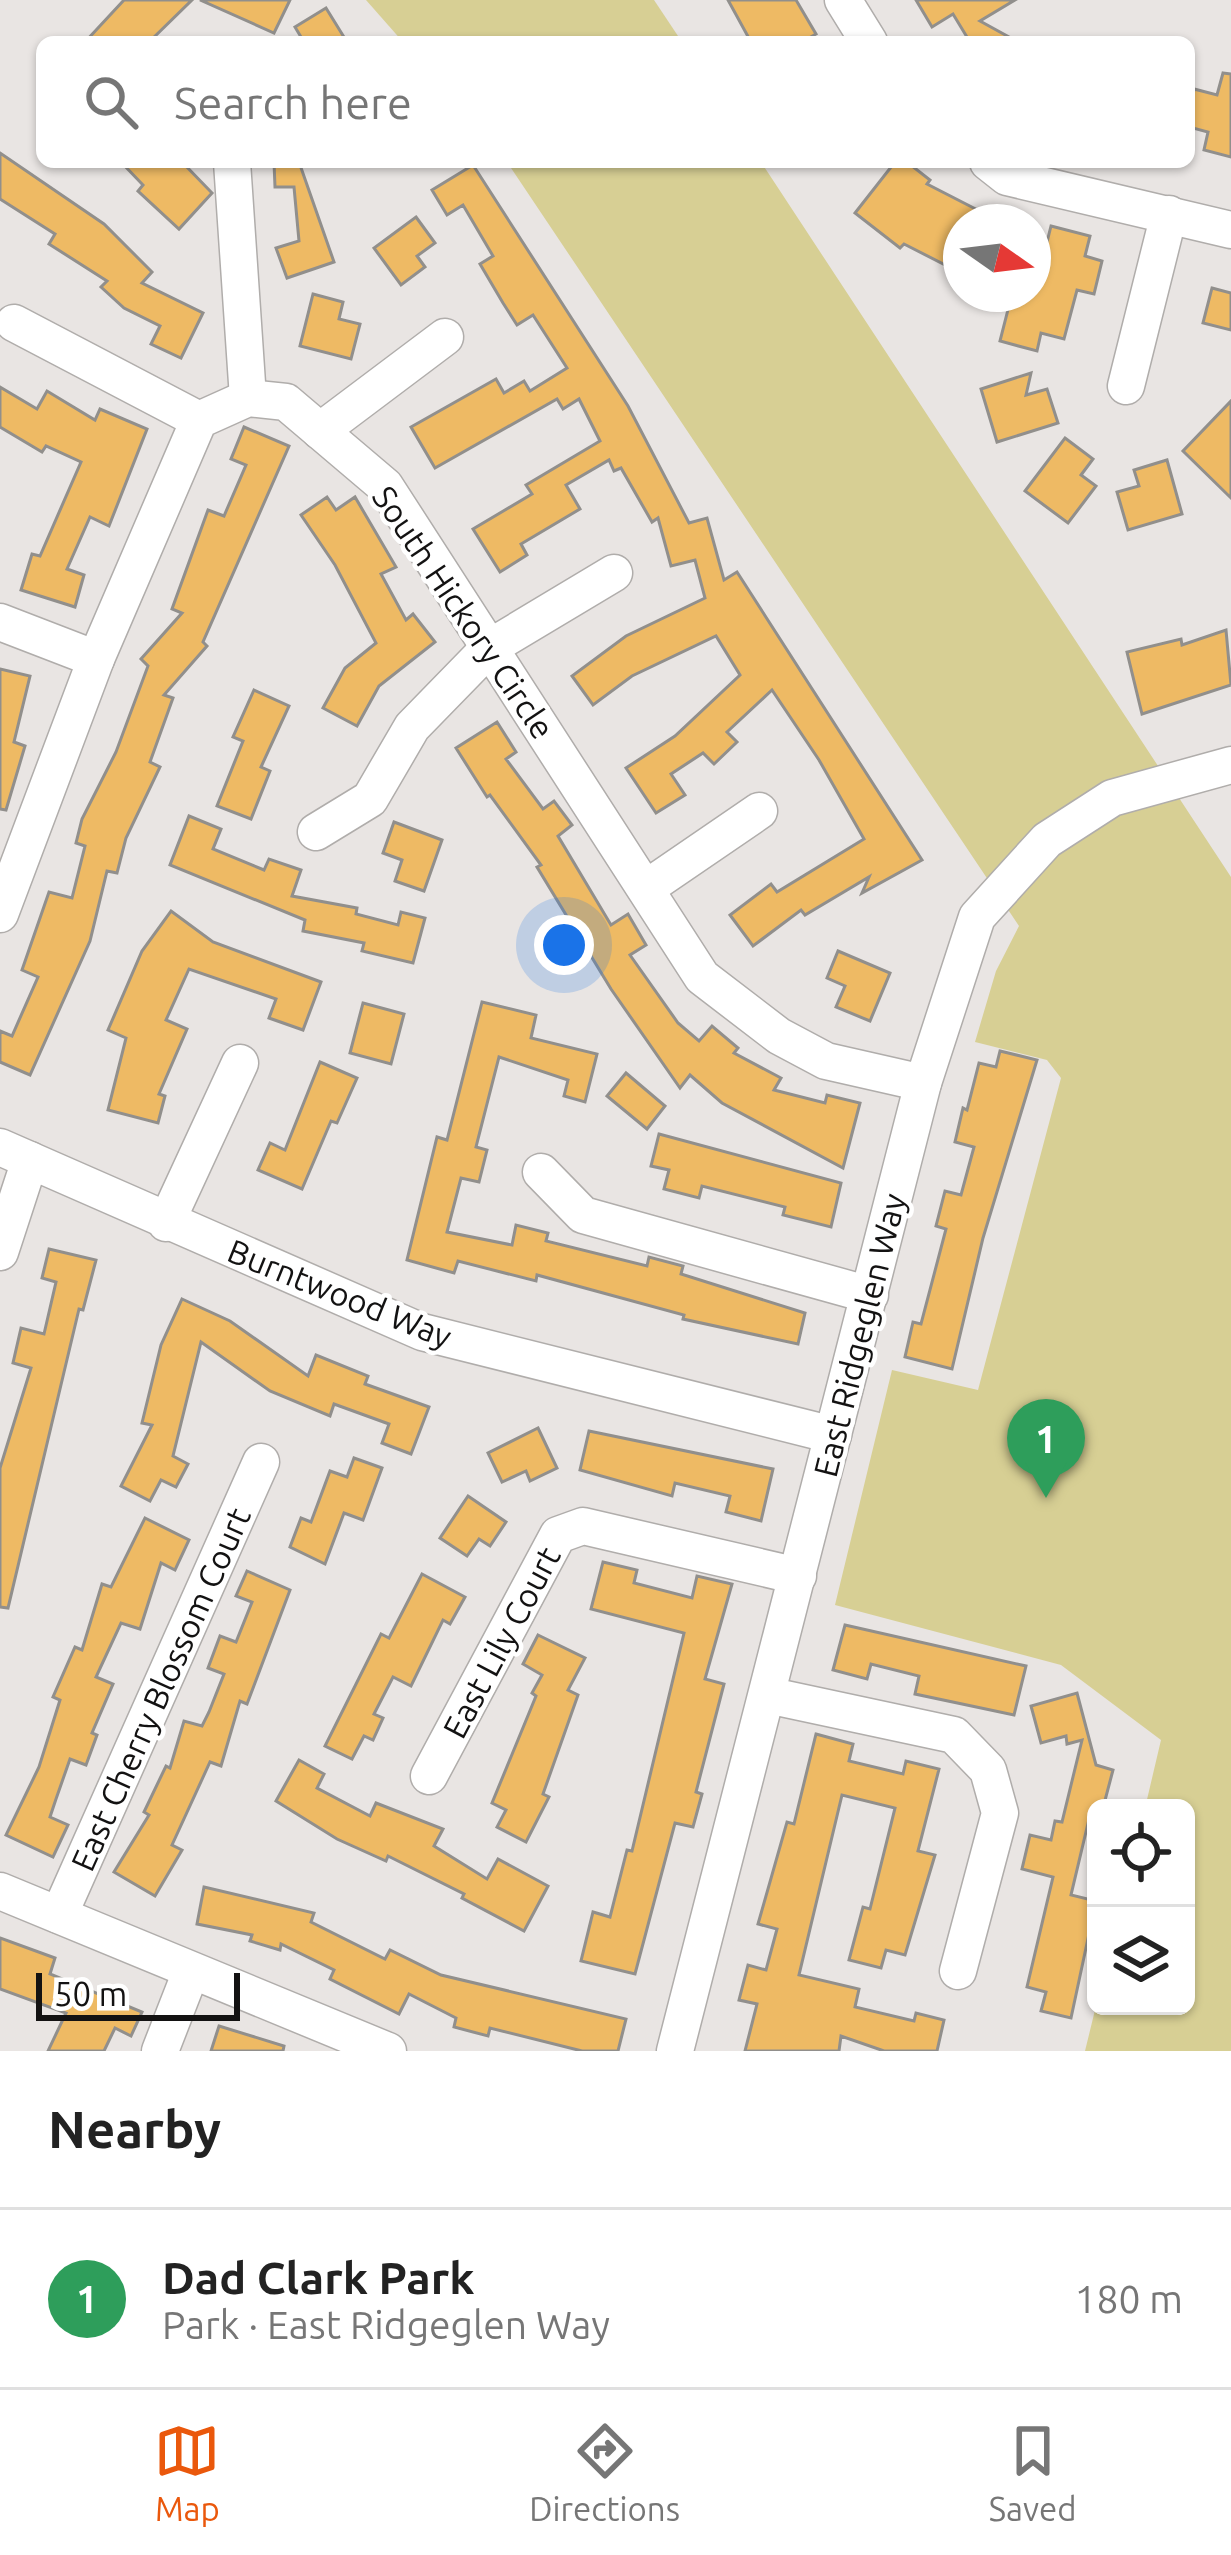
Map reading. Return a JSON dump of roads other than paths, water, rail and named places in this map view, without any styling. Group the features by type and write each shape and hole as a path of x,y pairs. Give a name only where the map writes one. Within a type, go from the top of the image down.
{"street":[{"path":"843,0 865,36"},
{"path":"0,914 96,658 199,420 248,398 232,168"},
{"path":"996,168 1007,177 1231,230"},
{"path":"1126,386 1168,214"},
{"path":"14,323 199,420"},
{"path":"320,431 445,337"},
{"name":"South Hickory Circle","path":"248,398 286,402 386,486 702,977 779,1036 826,1061 923,1083"},
{"path":"316,832 370,799 412,728 489,648 614,573"},
{"path":"0,622 96,658"},
{"name":"East Ridgeglen Way","path":"675,2051 923,1083 977,917 1047,840 1112,798 1231,765"},
{"path":"648,887 759,811"},
{"path":"166,1223 240,1063"},
{"path":"0,1252 15,1154"},
{"name":"Burntwood Way","path":"15,1154 422,1332 833,1435"},
{"path":"541,1172 583,1215 870,1295"},
{"name":"East Cherry Blossom Court","path":"58,1916 260,1462"},
{"name":"East Lily Court","path":"429,1776 558,1534 583,1526 798,1576"},
{"path":"766,1695 954,1736 988,1770 1000,1813 958,1971"},
{"path":"0,1892 190,1974 388,2051"},
{"path":"160,2051 190,1974"}],"place":[{"name":"Dad Clark Park","path":"1046,1498"}]}
